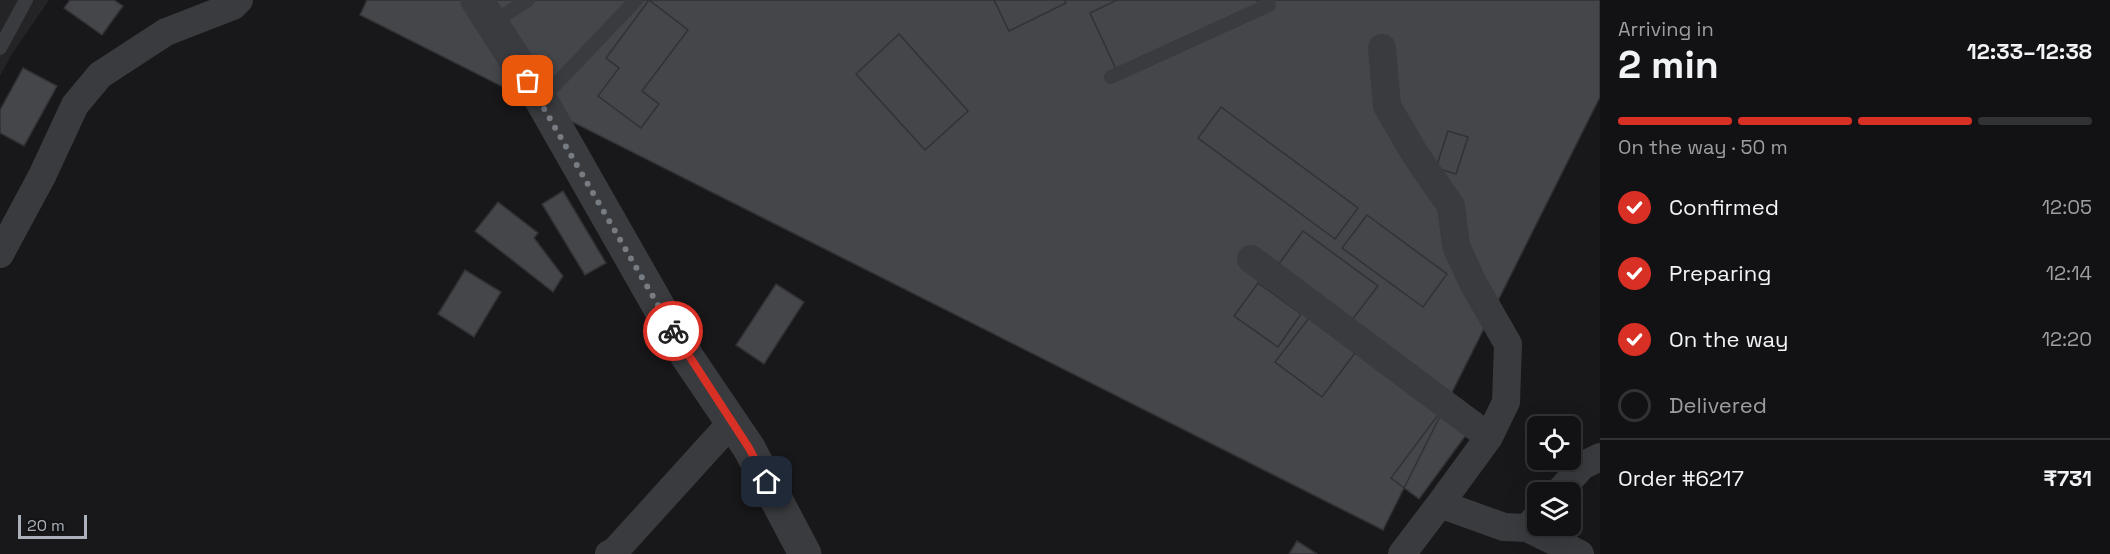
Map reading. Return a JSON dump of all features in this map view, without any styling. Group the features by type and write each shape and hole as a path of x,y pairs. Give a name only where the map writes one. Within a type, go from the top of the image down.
{"street":[{"path":"0,254 42,176 75,105 100,75 166,32 233,6 239,0"},
{"path":"485,11 541,100 688,358 749,448 805,554"},
{"path":"1382,48 1388,106 1415,154 1451,206 1456,246 1473,283 1508,345 1506,402 1489,437 1402,554"},
{"path":"1251,259 1489,437"},
{"path":"609,554 615,552 732,422"},
{"path":"1568,482 1582,466 1600,456"},
{"path":"1440,504 1504,527 1527,523"},
{"path":"1553,536 1580,554"}],"lane":[{"path":"0,48 26,0"},
{"path":"485,11 528,0"},
{"path":"541,100 636,0"},
{"path":"1111,77 1269,5 1267,0"}],"shaded area":[{"path":"0,0 49,0 12,54 0,76"}],"building":[{"path":"70,0 114,0 123,6 102,35 64,8"},
{"path":"367,0 1600,0 1600,97 1383,530 360,15"},
{"path":"649,0 688,30 642,91 659,104 641,128 598,96 619,68 606,58"},
{"path":"994,0 1064,0 1066,3 1009,31"},
{"path":"1117,0 1257,0 1259,5 1117,71 1090,13"},
{"path":"899,34 968,111 925,150 856,74"},
{"path":"23,68 57,86 24,146 0,133 0,110"},
{"path":"1221,107 1358,208 1335,239 1198,138"},
{"path":"1448,131 1468,137 1456,174 1436,168"},
{"path":"563,191 606,263 585,275 542,204"},
{"path":"498,202 538,233 534,238 563,276 553,292 475,231"},
{"path":"1367,215 1447,274 1423,307 1342,248"},
{"path":"1303,231 1378,286 1352,320 1278,265"},
{"path":"465,270 501,292 474,337 438,314"},
{"path":"1258,283 1301,314 1278,347 1234,316"},
{"path":"776,284 804,302 764,364 736,345"},
{"path":"1309,318 1355,353 1322,397 1275,362"},
{"path":"1441,411 1469,431 1419,499 1391,478"},
{"path":"1297,541 1317,554 1289,554"}],"way so far":[{"path":"528,81 673,331"}],"route":[{"path":"673,331 688,358 749,448 767,482"}]}
